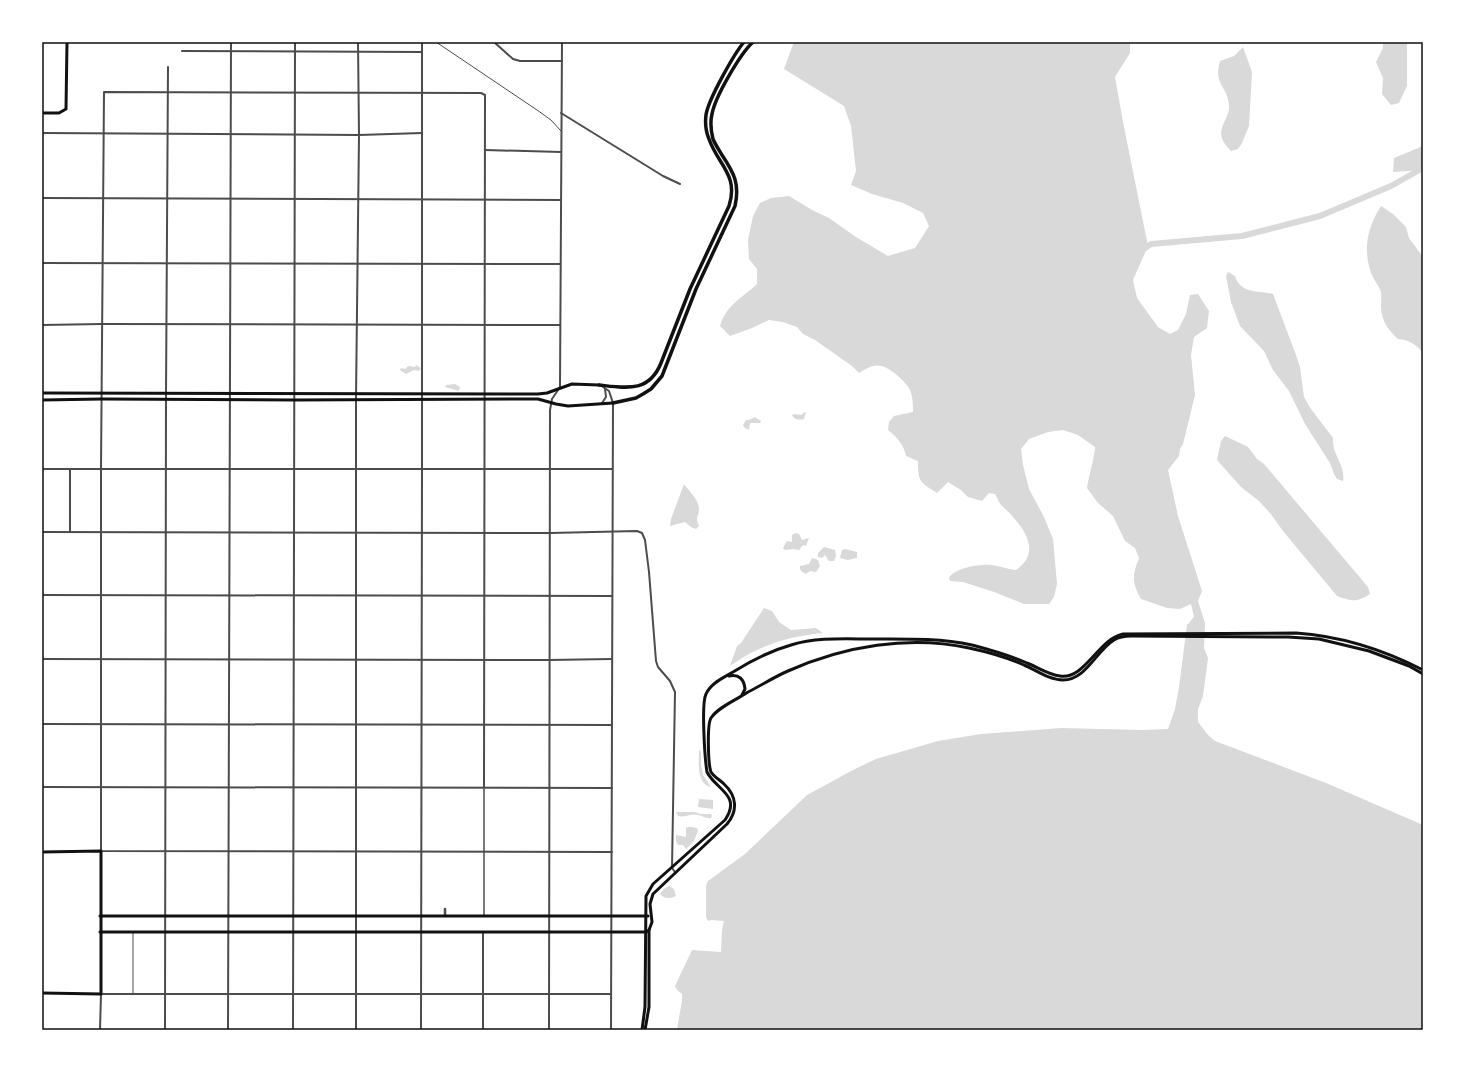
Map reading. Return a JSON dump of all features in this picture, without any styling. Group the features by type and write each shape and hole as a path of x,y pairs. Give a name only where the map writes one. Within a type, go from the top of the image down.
{"main road":[{"path":"42,112 59,113 66,109 67,42"},
{"path":"42,393 534,394 547,393 560,387 572,384 599,385 620,388 644,384 655,376 693,283 732,198 731,180 709,139 706,116 710,101 744,42"},
{"path":"42,400 485,400 534,398 568,406 613,403 632,399 644,394 651,389 662,376 696,289 735,206 737,185 732,170 714,140 711,116 722,90 742,54 752,42"},
{"path":"645,1030 649,1007 648,916 646,896 649,890 725,820 730,810 729,798 726,793 712,781 707,772 703,705 705,696 710,688 726,676 758,657 801,642 836,639 910,639 952,642 987,649 1026,664 1056,680 1066,680 1074,678 1081,673 1110,643 1120,637 1296,633 1322,635 1352,641 1376,649 1423,670"},
{"path":"1211,635 1288,637 1327,641 1369,651 1423,674"},
{"path":"642,1030 646,1008 648,931 652,922 648,916 653,894 727,824 732,817 735,807 734,798 728,788 711,771 708,729 710,721 715,713 776,676 808,663 847,651 878,645 920,642 948,644 995,654 1026,664"},
{"path":"726,676 737,676 743,680 745,689 741,697"},
{"path":"42,852 101,851 100,994 42,993"},
{"path":"100,916 648,916"},
{"path":"100,932 648,931"}],"street":[{"path":"228,1030 230,42"},
{"path":"293,1030 295,42"},
{"path":"356,1030 356,394 359,135 358,42"},
{"path":"421,1030 422,42"},
{"path":"494,42 513,59 520,61 562,61"},
{"path":"549,1030 550,410 551,402 560,387 562,42"},
{"path":"182,51 422,52"},
{"path":"166,1030 166,324 168,66"},
{"path":"484,916 484,852 484,788 484,724 485,660 484,596 485,532 484,469 486,150 485,95 481,93 358,92 104,92 102,133 101,851 166,852 484,852 549,852 612,852"},
{"path":"561,113 663,176 680,184"},
{"path":"42,133 359,135 422,133"},
{"path":"486,150 561,152"},
{"path":"42,198 561,200"},
{"path":"42,263 560,264"},
{"path":"42,325 560,325"},
{"path":"599,385 605,388 611,395 613,403 611,1030"},
{"path":"601,404 606,397 605,388"},
{"path":"42,469 612,469"},
{"path":"70,469 70,532"},
{"path":"42,532 550,533 637,531 642,533 644,536 650,586 656,661 658,667 670,681 674,692 672,868 675,872"},
{"path":"42,595 612,596"},
{"path":"42,659 612,659"},
{"path":"42,724 612,725"},
{"path":"42,787 612,788"},
{"path":"445,909 445,916"},
{"path":"483,1030 484,932"},
{"path":"100,1030 100,994 611,994"}],"lane":[{"path":"436,42 551,120 561,132"},
{"path":"133,932 133,994"}],"shaded area":[{"path":"794,42 1130,42 1130,53 1115,77 1148,246 1133,280 1137,298 1158,327 1170,334 1178,330 1186,314 1190,295 1198,294 1209,311 1207,328 1194,337 1191,355 1195,395 1183,444 1180,449 1179,456 1168,470 1178,516 1202,591 1198,601 1205,623 1204,648 1208,658 1203,696 1198,709 1198,722 1208,735 1215,741 1326,783 1423,825 1423,1030 677,1030 682,994 675,986 692,950 721,952 724,921 708,921 706,917 706,886 708,881 745,854 807,795 876,759 938,741 981,734 1061,728 1142,730 1168,729 1175,709 1187,625 1194,617 1191,604 1180,609 1167,608 1141,599 1134,579 1135,569 1139,558 1135,548 1125,541 1113,516 1098,503 1087,488 1095,447 1078,435 1063,430 1048,432 1029,439 1021,449 1029,489 1044,517 1053,539 1057,584 1054,597 1049,604 1024,604 963,582 950,581 949,578 956,572 980,565 991,565 1016,570 1027,558 1029,545 1024,531 1011,514 1001,505 995,494 989,493 982,501 968,497 961,490 948,482 937,493 921,481 918,461 906,456 904,448 900,442 888,430 889,422 894,416 913,412 912,396 906,384 888,368 883,366 870,367 859,373 852,366 815,340 803,334 797,327 783,322 769,320 730,336 720,326 726,312 735,302 757,284 757,269 749,259 748,240 753,216 760,203 771,198 789,196 829,218 856,237 888,256 915,248 929,226 923,213 903,203 872,194 851,185 856,171 851,126 844,106 784,69"},
{"path":"1383,42 1407,42 1407,86 1399,103 1391,105 1382,94 1383,78 1376,62 1383,48"},
{"path":"1243,47 1252,72 1249,126 1238,149 1231,151 1223,142 1221,134 1228,114 1229,106 1228,99 1218,75 1218,69 1220,61 1234,56"},
{"path":"1423,146 1423,170 1393,172 1394,158"},
{"path":"1381,206 1393,214 1406,227 1409,238 1423,257 1423,353 1412,343 1406,340 1398,339 1384,321 1381,309 1381,292 1371,273 1367,256 1368,239 1372,222"},
{"path":"1228,272 1235,276 1238,282 1246,289 1273,294 1300,367 1304,397 1311,409 1333,438 1334,449 1342,470 1343,481 1337,479 1330,463 1305,424 1289,391 1273,370 1264,351 1240,326 1231,302 1226,276"},
{"path":"416,365 421,368 419,371 414,370 406,374 400,370 402,368 405,369 408,366 415,367"},
{"path":"455,384 460,387 459,391 445,387 446,385"},
{"path":"806,412 804,419 796,419 792,415 802,415"},
{"path":"755,417 761,421 760,423 750,423 749,430 745,428 743,425 746,420"},
{"path":"1225,436 1248,447 1257,459 1264,464 1368,587 1370,594 1357,600 1337,596 1270,513 1259,501 1241,487 1217,460 1221,441"},
{"path":"684,484 698,503 699,510 697,519 699,526 696,529 685,522 670,526 671,519"},
{"path":"796,533 799,534 802,540 809,538 806,546 803,545 799,550 785,550 783,548 787,541 792,542 792,535"},
{"path":"824,547 835,550 836,556 834,561 829,561 825,555 822,558 818,557 818,553"},
{"path":"845,549 857,552 857,558 848,560 840,558 842,550"},
{"path":"812,558 818,560 820,566 816,572 810,571 806,574 802,572 800,566 809,564"},
{"path":"764,608 772,611 779,622 791,630 816,628 823,633 806,635 773,643 750,653 730,666 737,646 741,643"},
{"path":"699,750 701,752 703,775 711,787 703,782 699,772"},
{"path":"699,799 713,800 713,809 698,807"},
{"path":"676,812 695,812 701,814 711,814 712,816 711,818 706,818 700,815 678,816"},
{"path":"686,828 697,828 698,831 694,841 686,849 683,845 678,845 676,835 686,837"},
{"path":"669,886 674,889 676,896 665,898 660,894"}],"waterway":[{"path":"1142,250 1151,244 1242,236 1320,216 1391,186 1423,168"}]}
